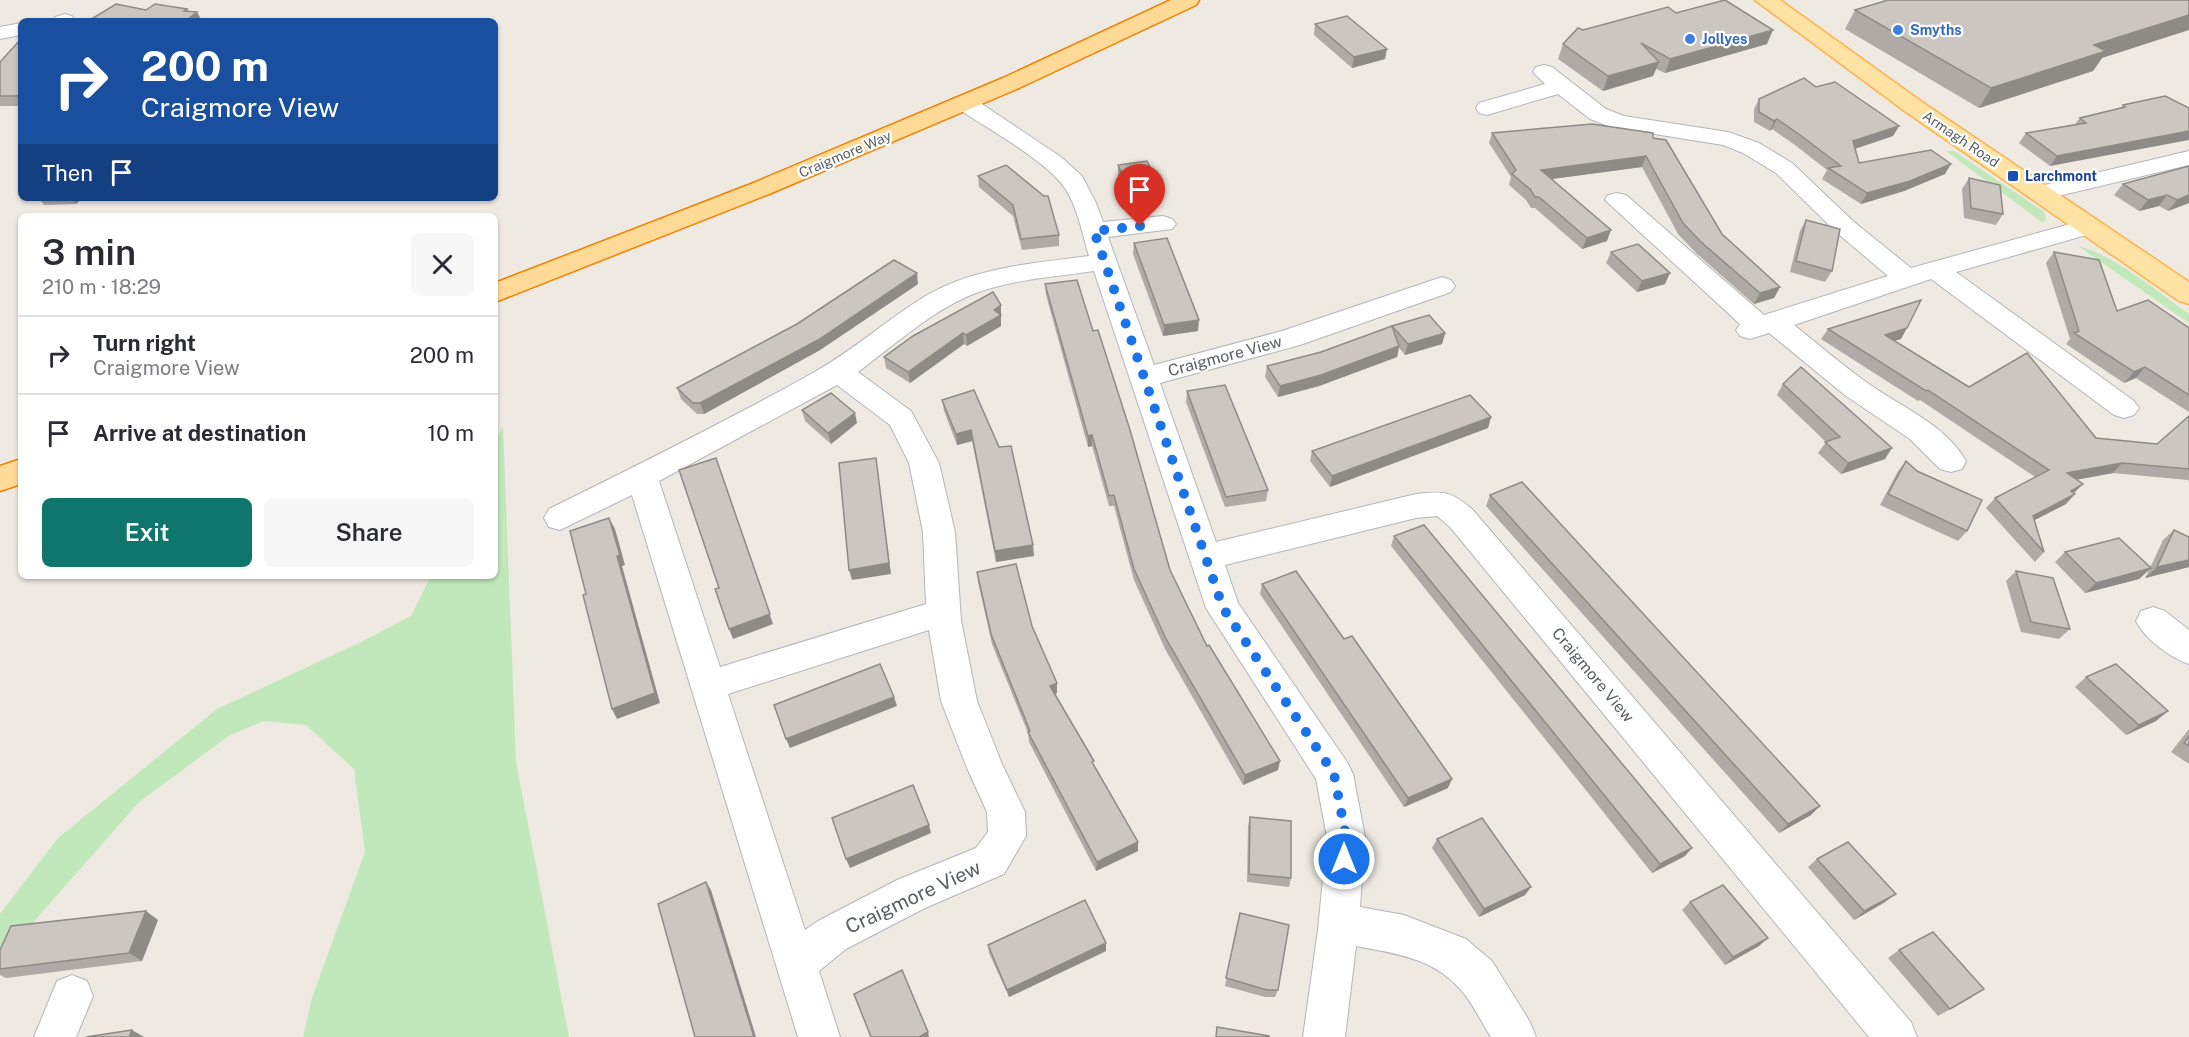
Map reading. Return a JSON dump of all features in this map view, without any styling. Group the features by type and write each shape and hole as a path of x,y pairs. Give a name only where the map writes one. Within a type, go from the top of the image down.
{"highway":[{"name":"Craigmore Way","path":"498,292 760,189 965,103 1188,0"},
{"path":"0,479 18,472"}],"main road":[{"name":"Armagh Road","path":"1766,0 1914,107 2189,295"}],"street":[{"path":"0,33 18,30"},
{"path":"1487,108 1552,79 1598,114 1619,122 1728,139 1751,148 1784,168 1845,227 1907,278"},
{"name":"Craigmore View","path":"965,103 1053,162 1073,181 1094,231 1223,608 1334,774 1346,837 1339,923 1324,1037"},
{"path":"2041,193 2189,158"},
{"path":"1616,200 1761,326 1920,431 1951,461"},
{"path":"1094,231 1163,224"},
{"path":"1761,326 1907,278 2088,227"},
{"path":"560,518 642,477 838,372 936,302 966,287 1013,274 1104,262"},
{"path":"1935,270 2124,408"},
{"name":"Craigmore View","path":"1144,377 1290,338 1442,286"},
{"name":"Craigmore View","path":"796,963 832,935 901,899 990,861 1007,836 1006,812 985,768 959,701 944,612 939,532 924,463 901,418 838,372"},
{"path":"642,477 819,1037"},
{"name":"Craigmore View","path":"1206,557 1416,507 1443,503 1461,518 1896,1037"},
{"path":"708,686 944,612"},
{"path":"2153,621 2189,650"},
{"path":"1339,923 1404,935 1452,953 1477,975 1515,1037"},
{"path":"55,1037 72,996"}],"green space":[{"path":"1946,151 1954,151 2044,212 2046,219 2043,223"},
{"path":"2078,246 2092,250 2121,265 2189,314 2189,323"},
{"path":"503,426 516,762 569,1037 303,1037 312,998 365,852 354,769 306,725 264,721 230,735 139,802 0,960 0,914 58,838 217,709 357,644 411,616 430,579 498,579 498,436"}],"building":[{"path":"1725,0 1773,30 1670,59 1641,43 1659,62 1608,76 1563,44 1578,28 1583,30 1668,7 1676,13"},
{"path":"1888,0 2189,0 2189,15 2094,45 2106,51 1991,88 1855,10"},
{"path":"116,4 146,10 155,4 197,12 189,18 93,18"},
{"path":"1347,16 1387,49 1354,57 1315,24"},
{"path":"18,42 18,96 0,96 0,62"},
{"path":"1804,78 1816,87 1835,82 1899,126 1853,141 1859,163 1931,150 1951,164 1910,181 1867,193 1828,168 1841,166 1800,135 1777,119 1774,121 1759,112 1759,99"},
{"path":"2165,96 2189,108 2189,131 2057,156 2026,133 2086,123 2080,118 2125,107 2123,105"},
{"path":"1592,124 1653,133 1653,138 1666,140 1722,234 1780,287 1760,293 1701,242 1683,223 1646,156 1541,170 1611,230 1587,238 1539,197 1535,197 1530,189 1512,174 1516,170 1492,133"},
{"path":"1147,161 1158,184 1128,189 1118,165"},
{"path":"1006,165 1044,196 1048,196 1059,235 1021,239 1013,205 978,176"},
{"path":"2189,166 2189,195 2177,200 2167,195 2148,200 2123,184"},
{"path":"1969,178 2000,185 2003,214 1971,208"},
{"path":"1806,220 1840,229 1832,271 1796,261"},
{"path":"1167,238 1199,320 1164,325 1134,243"},
{"path":"1638,244 1670,273 1642,281 1611,252"},
{"path":"2054,252 2099,260 2117,311 2148,300 2189,328 2189,395 2145,367 2134,372 2074,333 2079,331"},
{"path":"894,260 917,273 818,340 700,403 693,403 677,388 797,324"},
{"path":"1077,280 1093,331 1098,330 1130,430 1170,570 1207,646 1209,645 1280,761 1245,775 1166,639 1134,569 1114,495 1109,496 1092,435 1088,436 1045,284"},
{"path":"993,292 1001,305 994,310 1001,315 966,335 963,333 908,372 884,357 913,336"},
{"path":"1921,300 1907,328 1885,335 1969,387 2027,353 2096,438 2157,444 2189,416 2189,469 2122,463 2067,473 2083,484 2071,491 2075,494 2033,516 2044,552 1995,498 2049,470 1928,390 1926,391 1828,329"},
{"path":"1429,315 1445,333 1408,344 1392,326"},
{"path":"1392,326 1399,346 1321,375 1280,386 1267,366 1321,352"},
{"path":"1801,367 1892,448 1848,463 1825,442 1840,437 1783,384"},
{"path":"1225,385 1268,490 1226,497 1187,391"},
{"path":"974,390 999,447 1011,446 1033,545 995,551 971,430 956,434 942,400"},
{"path":"831,393 855,413 828,433 802,410"},
{"path":"1470,395 1491,417 1332,476 1312,451"},
{"path":"716,458 770,614 729,629 715,589 719,588 679,470"},
{"path":"876,458 889,563 849,570 839,463"},
{"path":"1906,461 1917,471 1982,500 1967,531 1888,494"},
{"path":"1522,482 1820,806 1788,824 1490,495"},
{"path":"609,518 620,555 617,556 655,693 612,709 583,595 586,594 570,531"},
{"path":"1424,525 1692,848 1660,864 1394,536"},
{"path":"2174,530 2189,537 2189,560 2157,567"},
{"path":"2119,538 2151,568 2096,583 2065,552"},
{"path":"1016,564 1032,626 1057,683 1050,686 1138,842 1097,862 1028,732 1030,731 991,634 977,572"},
{"path":"1296,571 1344,639 1352,636 1452,779 1408,798 1262,584"},
{"path":"2016,571 2053,578 2070,629 2031,622"},
{"path":"880,664 894,697 786,739 774,705"},
{"path":"2116,664 2168,711 2139,725 2086,677"},
{"path":"2189,736 2189,746 2184,743"},
{"path":"913,785 929,825 846,859 832,818"},
{"path":"1250,817 1291,821 1291,878 1249,874"},
{"path":"1482,818 1531,887 1484,909 1437,839"},
{"path":"1848,842 1896,894 1864,911 1817,859"},
{"path":"706,882 754,1037 695,1037 658,904"},
{"path":"1723,885 1768,938 1733,957 1690,902"},
{"path":"1085,900 1106,943 1007,990 988,945"},
{"path":"146,911 129,953 0,969 0,950 11,926"},
{"path":"1240,913 1289,925 1278,990 1267,990 1226,978"},
{"path":"1933,932 1984,989 1950,1009 1899,950"},
{"path":"902,970 928,1032 919,1037 871,1037 854,994"},
{"path":"1217,1027 1269,1036 1269,1037 1216,1037"},
{"path":"132,1030 129,1037 86,1037"}],"place":[{"name":"Smyths","path":"1898,30"},
{"name":"Jollyes","path":"1690,39"},
{"name":"Larchmont","path":"2013,176"}],"route":[{"path":"1140,226 1094,231 1223,608 1334,774 1346,837 1344,859"}]}
